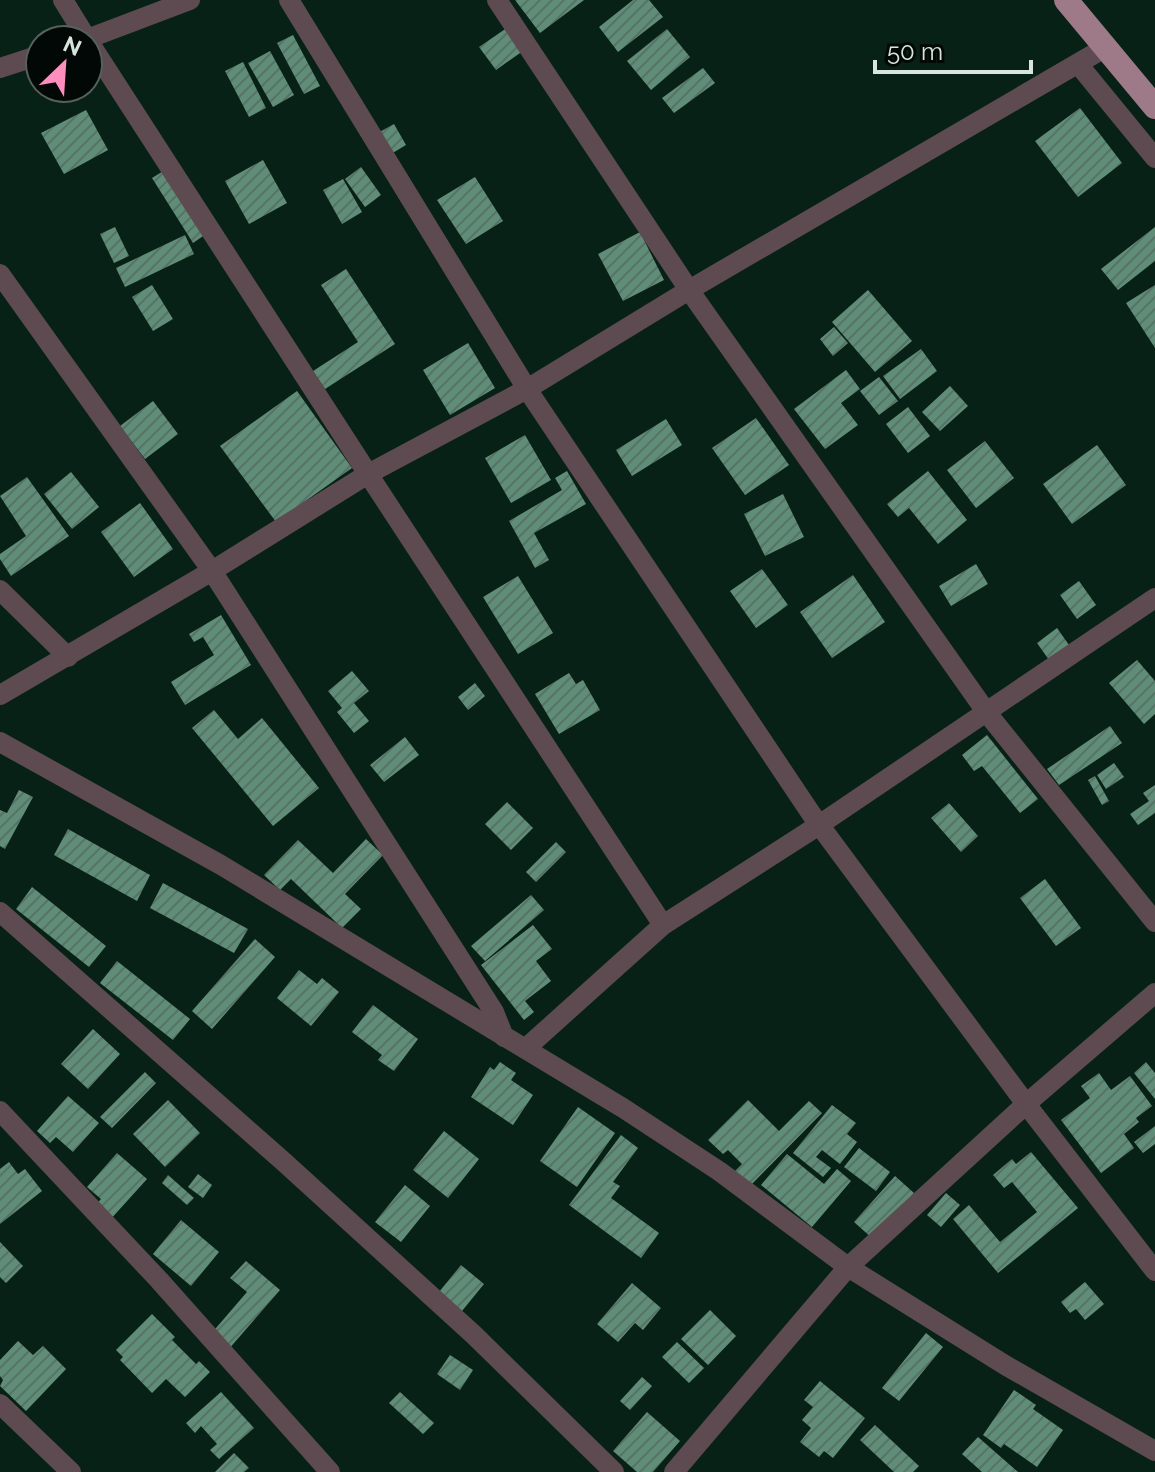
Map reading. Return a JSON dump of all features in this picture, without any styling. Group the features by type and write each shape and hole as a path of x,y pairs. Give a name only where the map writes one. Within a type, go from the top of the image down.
{"main road":[{"path":"1066,0 1155,107"}],"street":[{"path":"63,0 77,24"},
{"path":"104,32 190,0"},
{"path":"289,0 527,389 819,825 1026,1104 1155,1271"},
{"path":"497,0 689,290 987,713 1155,922"},
{"path":"0,695 212,571 368,474 527,389 689,290 1106,47"},
{"path":"0,68 24,60"},
{"path":"1078,64 1155,158"},
{"path":"104,68 663,925"},
{"path":"0,274 212,571 494,1012 504,1037"},
{"path":"0,590 68,657"},
{"path":"525,1049 663,925 1151,608"},
{"path":"0,742 221,865 525,1049 719,1171 848,1267 1005,1365 1155,1451"},
{"path":"0,912 284,1162 462,1324 614,1472"},
{"path":"674,1472 848,1267 1026,1104 1155,993"},
{"path":"0,1111 159,1280 330,1472"},
{"path":"0,1404 71,1472"}],"building":[{"path":"515,0 584,0 540,33"},
{"path":"633,0 649,0 663,17 618,52 599,27"},
{"path":"514,23 530,46 496,70 479,47"},
{"path":"667,29 690,57 651,90 627,61"},
{"path":"293,35 320,86 304,94 277,43"},
{"path":"270,51 294,95 273,107 248,63"},
{"path":"243,62 266,108 249,117 225,71"},
{"path":"703,68 715,83 674,113 662,98"},
{"path":"1080,108 1122,163 1078,197 1035,141"},
{"path":"86,110 108,150 64,174 41,133"},
{"path":"394,124 406,145 386,157 374,135"},
{"path":"263,160 287,203 249,224 225,181"},
{"path":"361,167 381,195 365,207 345,179"},
{"path":"165,170 206,234 193,243 152,178"},
{"path":"475,177 503,221 466,244 437,200"},
{"path":"343,179 362,212 342,224 323,190"},
{"path":"115,227 129,256 114,263 100,234"},
{"path":"1155,227 1155,261 1118,290 1101,269"},
{"path":"640,232 664,280 623,301 598,254"},
{"path":"185,235 194,254 125,287 116,268"},
{"path":"346,269 395,344 325,389 313,371 358,342 321,285"},
{"path":"152,285 173,319 153,331 132,297"},
{"path":"1155,285 1155,348 1126,303"},
{"path":"868,290 912,341 875,372 832,322"},
{"path":"834,327 848,343 833,356 820,339"},
{"path":"468,343 495,388 450,415 423,370"},
{"path":"921,349 937,371 900,399 883,376"},
{"path":"846,370 860,389 841,403 858,425 825,449 794,409"},
{"path":"879,377 898,401 879,415 860,391"},
{"path":"950,386 968,406 940,431 922,412"},
{"path":"297,391 352,468 276,522 220,446"},
{"path":"153,401 178,434 145,459 120,426"},
{"path":"908,407 930,436 908,453 886,424"},
{"path":"756,418 789,465 745,495 712,448"},
{"path":"666,419 682,445 632,476 616,450"},
{"path":"525,435 551,480 511,503 485,458"},
{"path":"985,441 1014,478 976,508 947,470"},
{"path":"1097,445 1126,485 1072,524 1043,484"},
{"path":"567,471 586,504 534,533 549,560 535,568 509,521 562,490 555,478"},
{"path":"928,471 967,520 938,544 909,508 898,517 887,504"},
{"path":"71,472 99,507 72,529 44,494"},
{"path":"27,477 69,536 11,576 0,554 26,536 0,496"},
{"path":"783,494 804,537 765,556 744,514"},
{"path":"140,503 173,549 134,577 101,532"},
{"path":"976,564 988,584 951,606 939,586"},
{"path":"762,569 788,605 756,628 730,591"},
{"path":"853,575 885,622 832,658 800,612"},
{"path":"518,576 553,633 518,654 483,597"},
{"path":"1079,581 1096,605 1077,619 1060,595"},
{"path":"221,615 251,665 185,705 171,682 214,655 203,637 194,642 189,634"},
{"path":"1057,628 1069,645 1049,660 1037,643"},
{"path":"1137,660 1155,681 1155,714 1144,724 1109,683"},
{"path":"352,671 369,691 354,703 369,721 354,733 337,712 342,708 328,691"},
{"path":"569,673 576,684 583,680 600,710 559,734 535,694"},
{"path":"475,683 485,696 468,710 458,697"},
{"path":"214,710 238,739 262,718 319,788 273,826 192,728"},
{"path":"1110,726 1122,743 1059,785 1047,769"},
{"path":"987,735 1038,799 1020,813 982,766 974,771 962,755"},
{"path":"405,737 419,755 384,782 370,765"},
{"path":"1114,763 1124,777 1106,789 1097,775"},
{"path":"1095,776 1109,801 1102,805 1088,780"},
{"path":"1155,785 1155,813 1138,825 1130,814 1149,801 1143,793"},
{"path":"19,790 33,797 5,849 0,846 0,810 7,813"},
{"path":"507,802 533,828 511,850 485,824"},
{"path":"949,803 978,836 961,852 931,818"},
{"path":"68,829 150,875 137,901 54,855"},
{"path":"366,839 383,855 345,894 361,909 342,928 291,879 280,890 264,875 298,840 333,873"},
{"path":"556,842 566,852 536,882 526,872"},
{"path":"1045,879 1081,928 1056,946 1020,898"},
{"path":"163,883 248,929 234,953 150,908"},
{"path":"32,887 106,946 89,967 16,909"},
{"path":"531,895 544,910 485,961 471,946"},
{"path":"533,925 552,949 536,961 551,981 525,1001 534,1012 524,1020 481,965"},
{"path":"255,939 275,957 212,1029 192,1011"},
{"path":"117,961 190,1019 173,1040 100,983"},
{"path":"299,970 317,984 322,978 339,992 311,1026 277,998"},
{"path":"373,1005 418,1039 394,1071 378,1060 382,1055 352,1032"},
{"path":"93,1029 120,1054 88,1089 61,1064"},
{"path":"500,1062 516,1073 511,1080 533,1095 513,1125 471,1097 490,1067 494,1070"},
{"path":"1146,1062 1155,1073 1155,1099 1134,1073"},
{"path":"145,1072 156,1083 112,1128 100,1117"},
{"path":"1099,1073 1111,1090 1130,1076 1152,1106 1136,1118 1139,1122 1124,1134 1134,1148 1101,1173 1061,1120 1090,1098 1081,1086"},
{"path":"68,1096 99,1123 73,1152 56,1137 50,1143 37,1131"},
{"path":"168,1100 200,1133 165,1167 133,1134"},
{"path":"748,1100 779,1131 809,1101 822,1113 747,1189 732,1174 742,1164 728,1150 723,1154 708,1140"},
{"path":"832,1105 856,1123 847,1134 857,1142 840,1164 822,1150 816,1157 831,1168 823,1177 793,1153"},
{"path":"578,1107 615,1133 577,1187 540,1161"},
{"path":"1155,1126 1155,1144 1143,1153 1134,1142"},
{"path":"444,1131 479,1159 448,1198 413,1170"},
{"path":"621,1135 638,1148 613,1182 620,1186 611,1198 659,1233 641,1258 569,1205"},
{"path":"859,1148 890,1172 876,1191 844,1167"},
{"path":"1031,1152 1078,1208 998,1273 953,1219 969,1205 1000,1242 1037,1212 1012,1182 1004,1188 993,1175 1012,1159 1016,1164"},
{"path":"117,1153 147,1179 109,1221 94,1207 101,1199 87,1187"},
{"path":"787,1154 824,1184 837,1169 851,1181 812,1227 761,1185"},
{"path":"9,1162 18,1174 25,1169 42,1191 0,1224 0,1169"},
{"path":"198,1174 212,1185 203,1198 188,1187"},
{"path":"168,1175 194,1198 187,1205 162,1183"},
{"path":"895,1176 914,1193 873,1239 854,1222"},
{"path":"405,1185 430,1206 401,1242 375,1222"},
{"path":"946,1193 960,1205 941,1227 927,1215"},
{"path":"181,1220 219,1252 191,1286 153,1254"},
{"path":"0,1242 23,1266 6,1283 0,1277"},
{"path":"246,1261 280,1290 228,1350 210,1335 247,1292 230,1278"},
{"path":"461,1265 484,1284 462,1311 439,1292"},
{"path":"1085,1282 1104,1304 1085,1320 1076,1309 1070,1313 1061,1302"},
{"path":"632,1283 661,1308 643,1330 635,1323 618,1342 597,1324"},
{"path":"710,1310 736,1336 708,1365 681,1339"},
{"path":"152,1314 196,1364 199,1361 210,1372 185,1397 166,1379 152,1393 120,1360 123,1357 116,1350"},
{"path":"926,1333 943,1347 899,1401 882,1388"},
{"path":"18,1341 33,1355 43,1346 66,1369 26,1411 0,1386 3,1380 0,1360"},
{"path":"677,1342 704,1368 689,1383 662,1357"},
{"path":"450,1355 473,1370 460,1390 437,1374"},
{"path":"642,1377 652,1386 630,1410 620,1401"},
{"path":"820,1381 865,1418 833,1458 824,1451 819,1457 800,1442 811,1428 802,1420 813,1407 804,1400"},
{"path":"1014,1390 1036,1405 1033,1409 1063,1430 1037,1467 1004,1444 1001,1448 983,1435"},
{"path":"221,1392 254,1428 219,1459 210,1450 217,1444 201,1426 195,1433 186,1423"},
{"path":"400,1392 434,1423 423,1434 389,1403"},
{"path":"647,1412 680,1441 653,1472 637,1472 613,1451"},
{"path":"875,1425 919,1466 913,1472 894,1472 860,1440"},
{"path":"978,1437 1018,1472 982,1472 962,1454"},
{"path":"234,1453 249,1468 244,1472 215,1472"}]}
